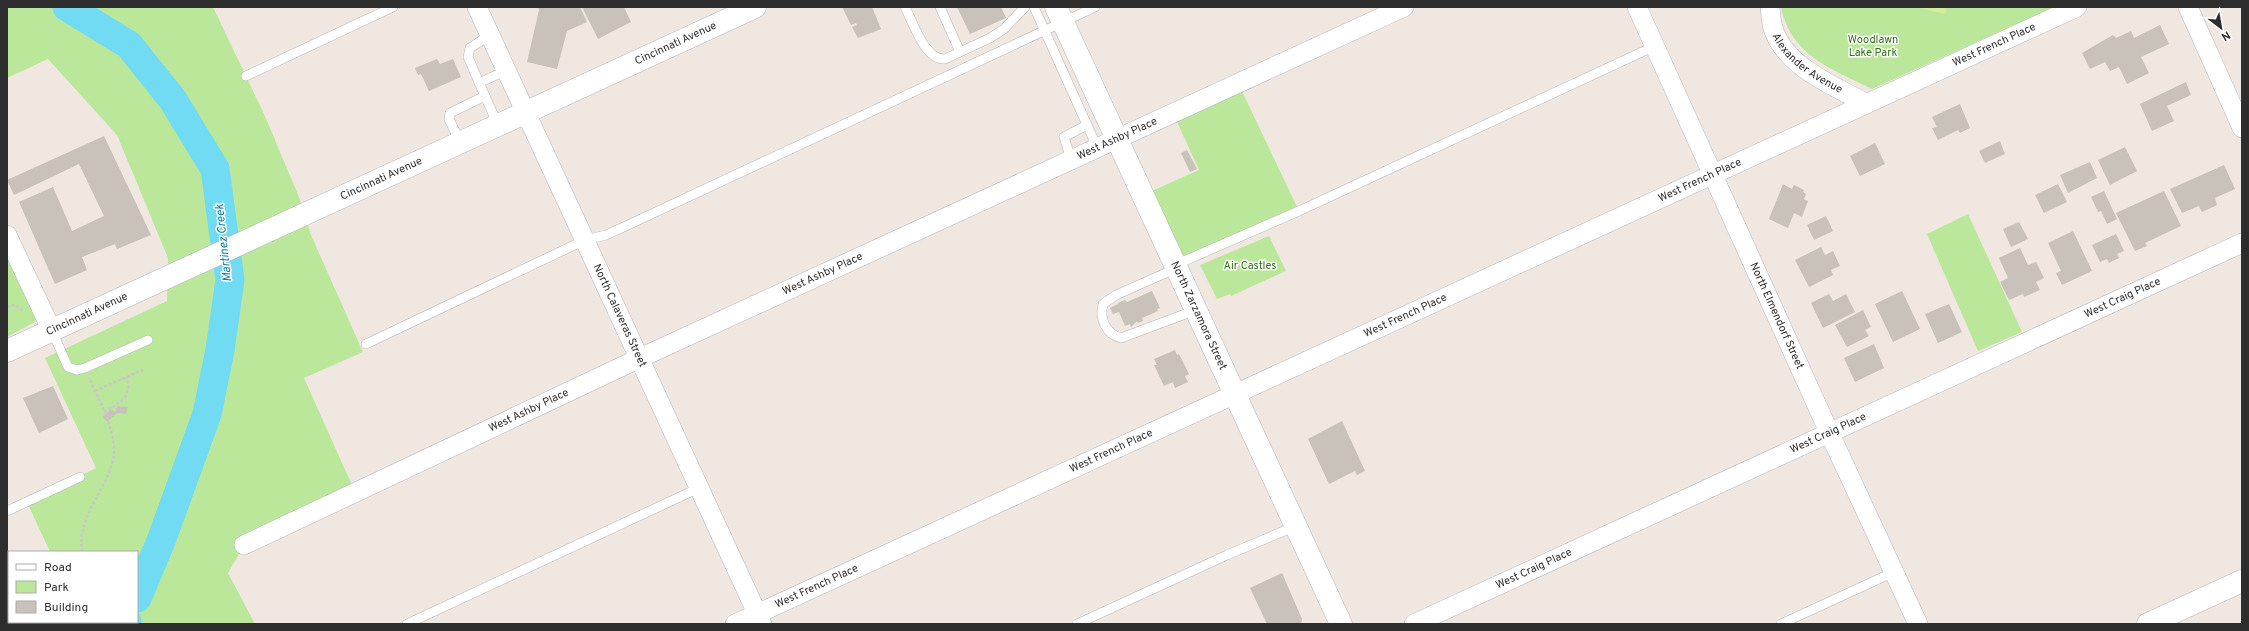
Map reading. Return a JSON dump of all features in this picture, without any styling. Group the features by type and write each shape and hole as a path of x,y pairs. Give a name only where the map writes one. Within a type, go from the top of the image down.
{"street":[{"name":"North Calaveras Street","path":"478,7 760,619"},
{"name":"Cincinnati Avenue","path":"7,351 756,7"},
{"name":"West Ashby Place","path":"244,545 640,358 1404,7"},
{"name":"North Elmendorf Street","path":"1637,7 1829,432 1918,624"},
{"name":"Alexander Avenue","path":"1770,7 1773,29 1789,55 1811,73 1865,103"},
{"name":"West French Place","path":"735,624 760,619 1235,395 1714,175 1865,103 2077,7"},
{"path":"2188,7 2242,128"},
{"name":"North Zarzamora Street","path":"1054,19 1116,138 1341,624"},
{"path":"7,235 52,331"},
{"name":"West Craig Place","path":"1414,624 2242,243"},
{"path":"2148,624 2242,581"}],"lane":[{"path":"246,76 393,7"},
{"path":"906,7 925,48 939,60 945,59 990,38 1004,29 1025,7"},
{"path":"940,7 960,52"},
{"path":"1034,7 1054,19 1086,125 1097,147"},
{"path":"366,344 585,240 606,235 628,226 1054,19 1095,7"},
{"path":"490,35 470,48 468,57 498,125"},
{"path":"1196,310 1121,338 1113,336 1105,325 1100,314 1103,304 1116,295 1655,46"},
{"path":"479,83 506,70"},
{"path":"460,142 449,119 450,113 485,96"},
{"path":"1071,159 1064,138 1086,125"},
{"path":"52,331 68,367 77,370 85,368 148,340"},
{"path":"7,511 80,477"},
{"path":"407,624 699,488"},
{"path":"1077,624 1227,555 1296,526"},
{"path":"1781,624 1894,572"}],"path":[{"path":"7,306 15,305 28,314"},
{"path":"82,551 81,542 85,520 114,459 112,432 85,368"},
{"path":"95,391 145,369"},
{"path":"104,412 118,404 126,396 129,385 127,377"}],"green space":[{"path":"7,7 213,7 264,114 299,197 311,235 363,352 304,378 355,492 244,545 228,573 255,624 55,624 138,623 138,551 50,551 27,502 96,468 45,358 167,301 168,258 117,135 48,59 7,78"},
{"name":"Woodlawn Lake Park","path":"1781,7 2054,7 1872,89 1842,75 1815,59 1794,38 1786,24"},
{"path":"1915,7 1947,7 1945,14"},
{"path":"1238,83 1299,211 1175,265 1143,195 1199,170 1173,113"},
{"path":"1968,214 2022,332 1978,351 1927,234"},
{"name":"Air Castles","path":"1269,236 1286,271 1231,296 1230,294 1217,299 1200,265"},
{"path":"7,256 36,318 35,322 7,337"}],"building":[{"path":"538,7 580,7 587,22 567,31 557,69 527,62 539,10"},
{"path":"582,7 624,7 631,22 598,39"},
{"path":"842,7 872,7 881,29 858,38 852,27 857,25 856,23 851,25"},
{"path":"957,7 1001,7 1006,18 970,34"},
{"path":"2160,25 2169,44 2141,57 2149,73 2127,84 2119,67 2110,71 2105,62 2090,69 2082,53 2113,35 2116,38 2131,31 2134,38"},
{"path":"437,59 440,64 453,59 461,77 429,91 421,74 418,75 415,68"},
{"path":"2186,82 2191,95 2167,106 2174,121 2152,131 2140,104"},
{"path":"1960,104 1970,128 1960,133 1958,130 1938,140 1932,128 1937,127 1932,117"},
{"path":"104,136 151,235 117,249 115,244 82,257 87,270 55,284 19,202 53,187 72,231 104,216 79,164 14,195 7,180"},
{"path":"2000,141 2005,154 1985,163 1979,151"},
{"path":"1875,143 1885,164 1860,176 1850,156"},
{"path":"2125,147 2137,171 2110,185 2098,160"},
{"path":"1187,150 1197,169 1190,172 1181,153"},
{"path":"2090,162 2097,178 2068,193 2060,175"},
{"path":"2224,165 2235,189 2215,198 2217,205 2202,212 2199,206 2182,213 2170,189"},
{"path":"1783,184 1792,189 1794,185 1804,190 1803,192 1806,194 1804,199 1808,201 1802,217 1794,213 1788,228 1769,219"},
{"path":"2058,184 2067,202 2044,213 2035,195"},
{"path":"2104,191 2117,219 2107,224 2101,211 2098,212 2091,197"},
{"path":"2164,191 2181,226 2145,243 2147,246 2135,251 2116,213"},
{"path":"1826,216 1833,231 1814,240 1807,225"},
{"path":"2019,222 2028,239 2011,247 2003,229"},
{"path":"2073,231 2092,271 2062,285 2056,273 2061,271 2048,243"},
{"path":"2116,234 2124,251 2117,254 2119,258 2109,263 2107,259 2100,262 2092,245"},
{"path":"1821,247 1825,255 1833,251 1840,266 1831,270 1833,275 1809,287 1795,260"},
{"path":"2020,248 2028,265 2036,262 2044,278 2036,282 2040,290 2024,297 2023,294 2009,300 2000,282 2008,278 1999,258"},
{"path":"1152,291 1160,308 1157,309 1158,311 1142,318 1143,321 1138,323 1137,321 1131,327 1130,324 1125,326 1119,312 1113,314 1110,308 1125,300 1127,302"},
{"path":"1902,291 1920,329 1893,342 1875,304"},
{"path":"1829,294 1833,301 1846,294 1855,312 1823,328 1811,303"},
{"path":"1949,304 1962,332 1938,343 1925,314"},
{"path":"1863,310 1871,327 1865,330 1869,336 1847,347 1835,325"},
{"path":"1874,344 1884,368 1855,382 1844,358"},
{"path":"1175,350 1177,355 1179,354 1189,374 1185,376 1188,382 1175,388 1173,382 1164,386 1154,365 1157,365 1154,359"},
{"path":"53,386 68,419 39,433 23,398"},
{"path":"117,406 128,407 126,414 117,413 107,422 103,417 111,409 115,412"},
{"path":"1342,421 1365,471 1357,475 1355,471 1329,484 1308,439"},
{"path":"1282,573 1302,619 1301,624 1267,624 1250,588"}],"waterway":[{"name":"Martinez Creek","path":"67,7 129,45 173,100 215,169 230,280 220,350 207,414 161,541 138,596"}]}
